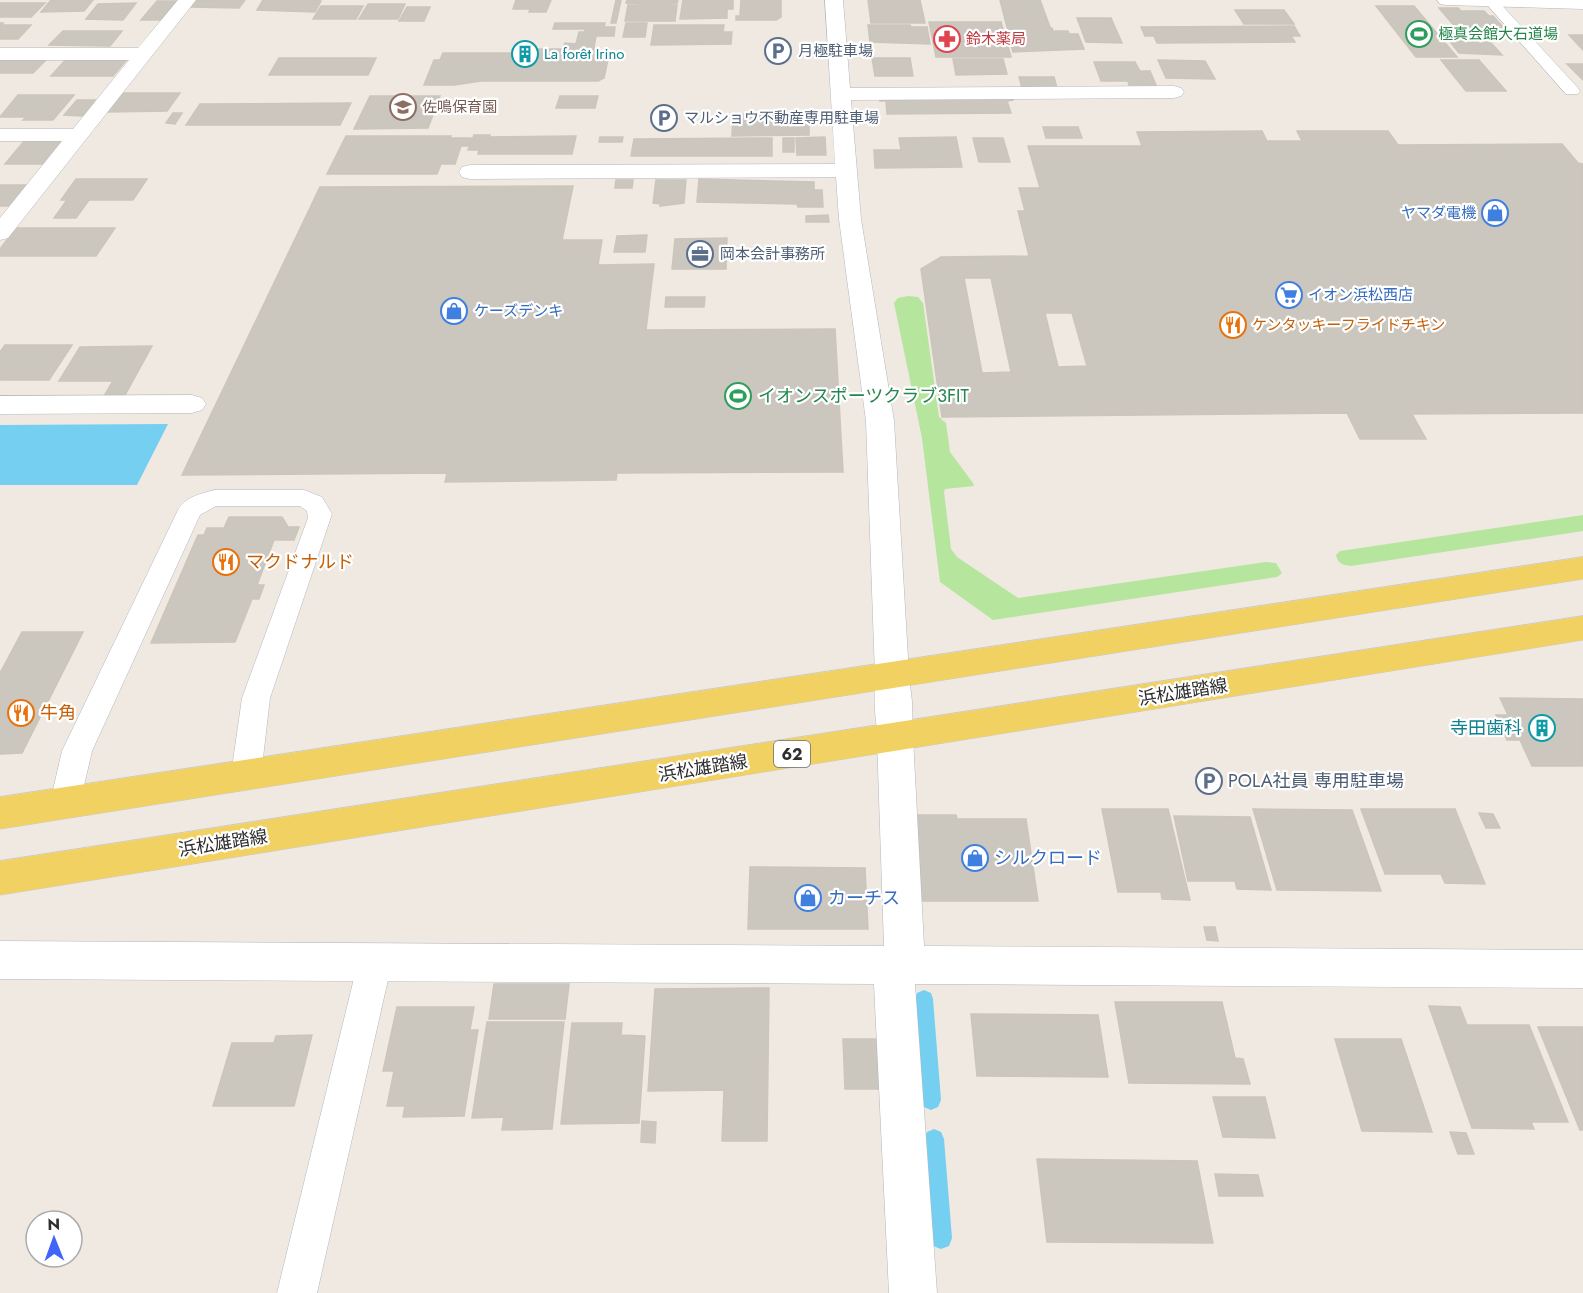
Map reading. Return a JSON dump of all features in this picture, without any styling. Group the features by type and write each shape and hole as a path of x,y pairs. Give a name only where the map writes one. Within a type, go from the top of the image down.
{"main road":[{"path":"0,813 1583,568"},
{"name":"浜松雄踏線","path":"0,878 1583,628"}],"street":[{"path":"0,233 187,0"},
{"path":"834,0 854,256 880,421 895,738 899,965 913,1293"},
{"path":"1446,0 1572,2"},
{"path":"0,54 143,54"},
{"path":"841,94 1174,92"},
{"path":"0,135 80,135"},
{"path":"470,172 846,170"},
{"path":"0,405 192,404"},
{"path":"0,960 1583,969"}],"lane":[{"path":"1490,1 1572,91"},
{"path":"65,803 77,751 190,510 214,498 304,498 314,502 320,509 315,532 256,698 246,775"},
{"path":"297,1293 375,962"}],"green space":[{"path":"918,297 923,303 939,417 946,423 950,452 974,486 945,489 944,492 951,549 957,557 1018,598 1266,562 1276,563 1282,573 1277,577 993,620 940,582 922,438 894,303 898,298"},
{"path":"1583,515 1583,531 1351,566 1341,564 1336,555 1340,551"}],"water":[{"path":"168,424 137,485 0,485 0,425"}],"building":[{"path":"51,0 93,0 84,11 41,12"},
{"path":"196,0 245,0 239,8 191,7"},
{"path":"263,0 321,1 315,12 257,10"},
{"path":"516,0 551,0 546,12 529,12 530,9 513,9"},
{"path":"616,0 621,0 616,23 611,23"},
{"path":"627,0 678,0 677,3 659,4 626,3"},
{"path":"683,0 733,0 733,9 727,9 727,18 680,19"},
{"path":"741,0 781,0 781,17 776,20 736,20 736,16 740,16"},
{"path":"868,0 920,0 925,23 871,23"},
{"path":"1000,0 1040,0 1050,27 1008,31"},
{"path":"157,1 176,1 161,20 141,20"},
{"path":"0,3 45,3 31,17 0,17"},
{"path":"136,3 123,20 86,19 98,4"},
{"path":"368,4 405,4 398,19 359,19"},
{"path":"628,5 677,5 675,21 625,21"},
{"path":"321,6 363,6 356,19 313,19"},
{"path":"1376,6 1414,6 1457,57 1416,57"},
{"path":"407,7 430,7 424,21 399,21"},
{"path":"1439,8 1484,11 1489,16 1493,16 1505,29 1456,28"},
{"path":"1235,10 1284,10 1294,24 1244,24"},
{"path":"1077,18 1111,18 1122,43 1086,42"},
{"path":"929,22 1001,22 1011,57 936,57"},
{"path":"0,23 3,23 1,25 31,25 18,39 0,39"},
{"name":"La forêt Irino","path":"555,23 605,23 604,27 615,27 614,36 596,36 594,47 609,55 604,78 598,81 481,81 454,85 424,85 434,60 440,60 443,53 512,53 513,49 562,49 565,43 576,44 579,32 585,32 585,29 553,29"},
{"path":"626,23 647,23 645,37 623,37"},
{"path":"654,25 724,25 723,32 732,32 731,44 651,45"},
{"path":"868,25 927,27 930,44 870,42"},
{"path":"1294,26 1300,36 1291,36 1295,42 1157,43 1154,36 1145,36 1141,27"},
{"path":"1028,28 1052,28 1053,31 1078,34 1084,49 1013,52 1008,34 1011,34 1010,31 1029,31"},
{"path":"63,31 122,31 110,46 49,45"},
{"path":"1444,34 1483,34 1502,55 1459,53"},
{"path":"1569,35 1583,35 1583,50"},
{"path":"68,57 129,57 113,76 51,76"},
{"path":"0,58 46,60 33,73 0,73"},
{"path":"279,58 376,58 368,75 269,75"},
{"path":"872,58 910,58 913,76 875,76"},
{"path":"953,59 1003,59 1007,74 956,75"},
{"path":"1158,60 1205,61 1215,79 1166,78"},
{"path":"1441,60 1479,60 1506,91 1466,91"},
{"path":"1094,62 1135,62 1140,71 1150,71 1156,85 1129,85 1128,81 1101,81"},
{"path":"1567,64 1583,64 1583,80"},
{"path":"1019,77 1054,77 1057,88 1022,88"},
{"path":"122,93 180,93 167,111 107,112"},
{"path":"18,95 74,95 53,120 0,117"},
{"name":"佐鳴保育園","path":"370,96 440,96 437,104 445,104 442,112 434,112 428,128 354,129"},
{"path":"560,96 598,96 595,108 556,108"},
{"path":"1013,97 1013,100 1007,101 1011,113 887,114 886,101 880,101 879,98"},
{"path":"77,100 95,100 83,116 64,115"},
{"path":"351,103 340,125 186,125 200,104"},
{"path":"173,113 182,113 175,124 166,123"},
{"path":"733,114 809,114 809,135 732,136"},
{"path":"1043,127 1078,127 1082,138 1046,138"},
{"name":"イオン浜松西店","path":"1262,131 1267,141 1302,141 1297,131 1388,131 1398,145 1562,144 1578,163 1583,164 1583,413 1412,414 1426,439 1360,439 1347,413 942,417 921,269 941,257 1029,256 1018,211 1025,211 1019,188 1040,188 1028,146 1142,146 1137,132","holes":["964,278 991,278 1011,372 982,373","1045,313 1072,313 1087,366 1058,367"]},
{"path":"474,135 490,135 489,137 576,136 572,154 478,154 479,150 468,150"},
{"path":"346,136 471,138 469,146 461,146 455,164 441,164 437,174 327,174"},
{"path":"600,137 623,137 622,142 599,142"},
{"path":"825,137 826,155 797,155 796,138"},
{"path":"956,137 962,167 875,168 874,150 901,150 899,138"},
{"path":"772,138 772,156 631,156 634,139"},
{"path":"783,138 794,138 794,152 783,152"},
{"path":"973,138 1003,138 1010,162 979,162"},
{"path":"25,140 62,141 43,164 5,164"},
{"path":"76,179 147,179 133,200 89,200 76,218 54,218 67,200 61,200"},
{"path":"699,179 814,182 814,190 822,190 823,207 798,207 797,204 697,202"},
{"path":"616,180 633,180 632,188 615,188"},
{"path":"656,180 686,180 684,203 660,206 661,204 653,203"},
{"path":"0,185 27,185 10,206 0,206"},
{"path":"573,186 562,240 602,240 598,265 654,264 646,330 835,329 843,472 617,473 616,480 445,482 447,473 182,475 320,187"},
{"path":"828,215 829,222 806,222 806,216"},
{"path":"16,228 115,228 96,256 0,256 0,249"},
{"path":"647,235 645,252 614,252 617,236"},
{"path":"727,238 726,269 672,269 675,239"},
{"path":"666,297 705,297 704,307 665,307"},
{"path":"5,345 72,345 49,380 0,380 0,352"},
{"path":"152,346 124,397 104,396 113,381 59,381 80,347"},
{"name":"マクドナルド","path":"229,517 282,517 288,527 299,527 294,540 274,540 257,585 264,585 259,599 252,599 235,642 151,643 198,535 204,535 207,528 224,528"},
{"name":"牛角","path":"22,632 83,632 22,753 0,754 0,673"},
{"name":"寺田歯科","path":"1500,698 1583,699 1583,766 1532,766 1520,740 1507,740 1496,715 1508,715"},
{"path":"1102,809 1168,809 1190,900 1162,899 1161,892 1118,892"},
{"path":"1253,809 1352,810 1381,891 1277,890"},
{"path":"1361,809 1455,809 1485,884 1445,883 1441,874 1385,874"},
{"path":"1479,813 1493,814 1500,828 1486,828"},
{"path":"916,815 956,815 957,819 1026,819 1038,901 922,901"},
{"path":"1174,816 1250,817 1271,890 1237,889 1235,881 1188,881"},
{"name":"カーチス","path":"750,867 865,868 868,929 748,929"},
{"path":"1204,927 1215,927 1218,941 1207,940"},
{"path":"494,984 569,984 565,1019 489,1019"},
{"path":"769,988 767,1141 722,1141 724,1090 648,1091 655,989"},
{"path":"1115,1002 1222,1002 1235,1058 1243,1059 1250,1084 1129,1083"},
{"path":"1429,1006 1460,1007 1467,1025 1529,1025 1568,1122 1531,1122 1534,1129 1472,1128"},
{"path":"397,1007 474,1007 470,1030 478,1030 464,1116 403,1117 405,1106 387,1106 394,1071 383,1071"},
{"path":"971,1014 1098,1015 1108,1077 977,1076"},
{"path":"487,1022 564,1022 552,1129 502,1130 504,1117 472,1118"},
{"path":"572,1023 622,1023 621,1035 645,1036 639,1123 561,1124"},
{"path":"1538,1027 1583,1027 1583,1130 1580,1130"},
{"path":"312,1035 294,1106 213,1106 232,1043 274,1043 276,1036"},
{"path":"843,1039 881,1039 884,1089 845,1089"},
{"path":"1335,1039 1401,1039 1432,1132 1362,1131"},
{"path":"1213,1097 1265,1097 1275,1138 1223,1137"},
{"path":"642,1121 656,1122 655,1143 641,1142"},
{"path":"1450,1132 1466,1133 1474,1154 1458,1154"},
{"path":"1037,1159 1197,1161 1213,1243 1047,1242"},
{"path":"1215,1174 1258,1175 1263,1196 1219,1196"}],"waterway":[{"path":"924,999 931,1100"},
{"path":"934,1139 941,1238"}],"place":[{"name":"極真会館大石道場","path":"1419,34"},
{"name":"鈴木薬局","path":"947,39"},
{"name":"月極駐車場","path":"778,51"},
{"name":"La forêt Irino","path":"525,54"},
{"name":"佐鳴保育園","path":"403,107"},
{"name":"マルショウ不動産専用駐車場","path":"664,118"},
{"name":"ヤマダ電機","path":"1495,213"},
{"name":"岡本会計事務所","path":"700,254"},
{"name":"イオン浜松西店","path":"1289,295"},
{"name":"ケーズデンキ","path":"454,311"},
{"name":"ケンタッキーフライドチキン","path":"1233,325"},
{"name":"イオンスポーツクラブ3FIT","path":"738,396"},
{"name":"マクドナルド","path":"226,562"},
{"name":"牛角","path":"21,713"},
{"name":"寺田歯科","path":"1542,728"},
{"name":"POLA社員 専用駐車場","path":"1209,781"},
{"name":"シルクロード","path":"975,858"},
{"name":"カーチス","path":"808,898"}]}
